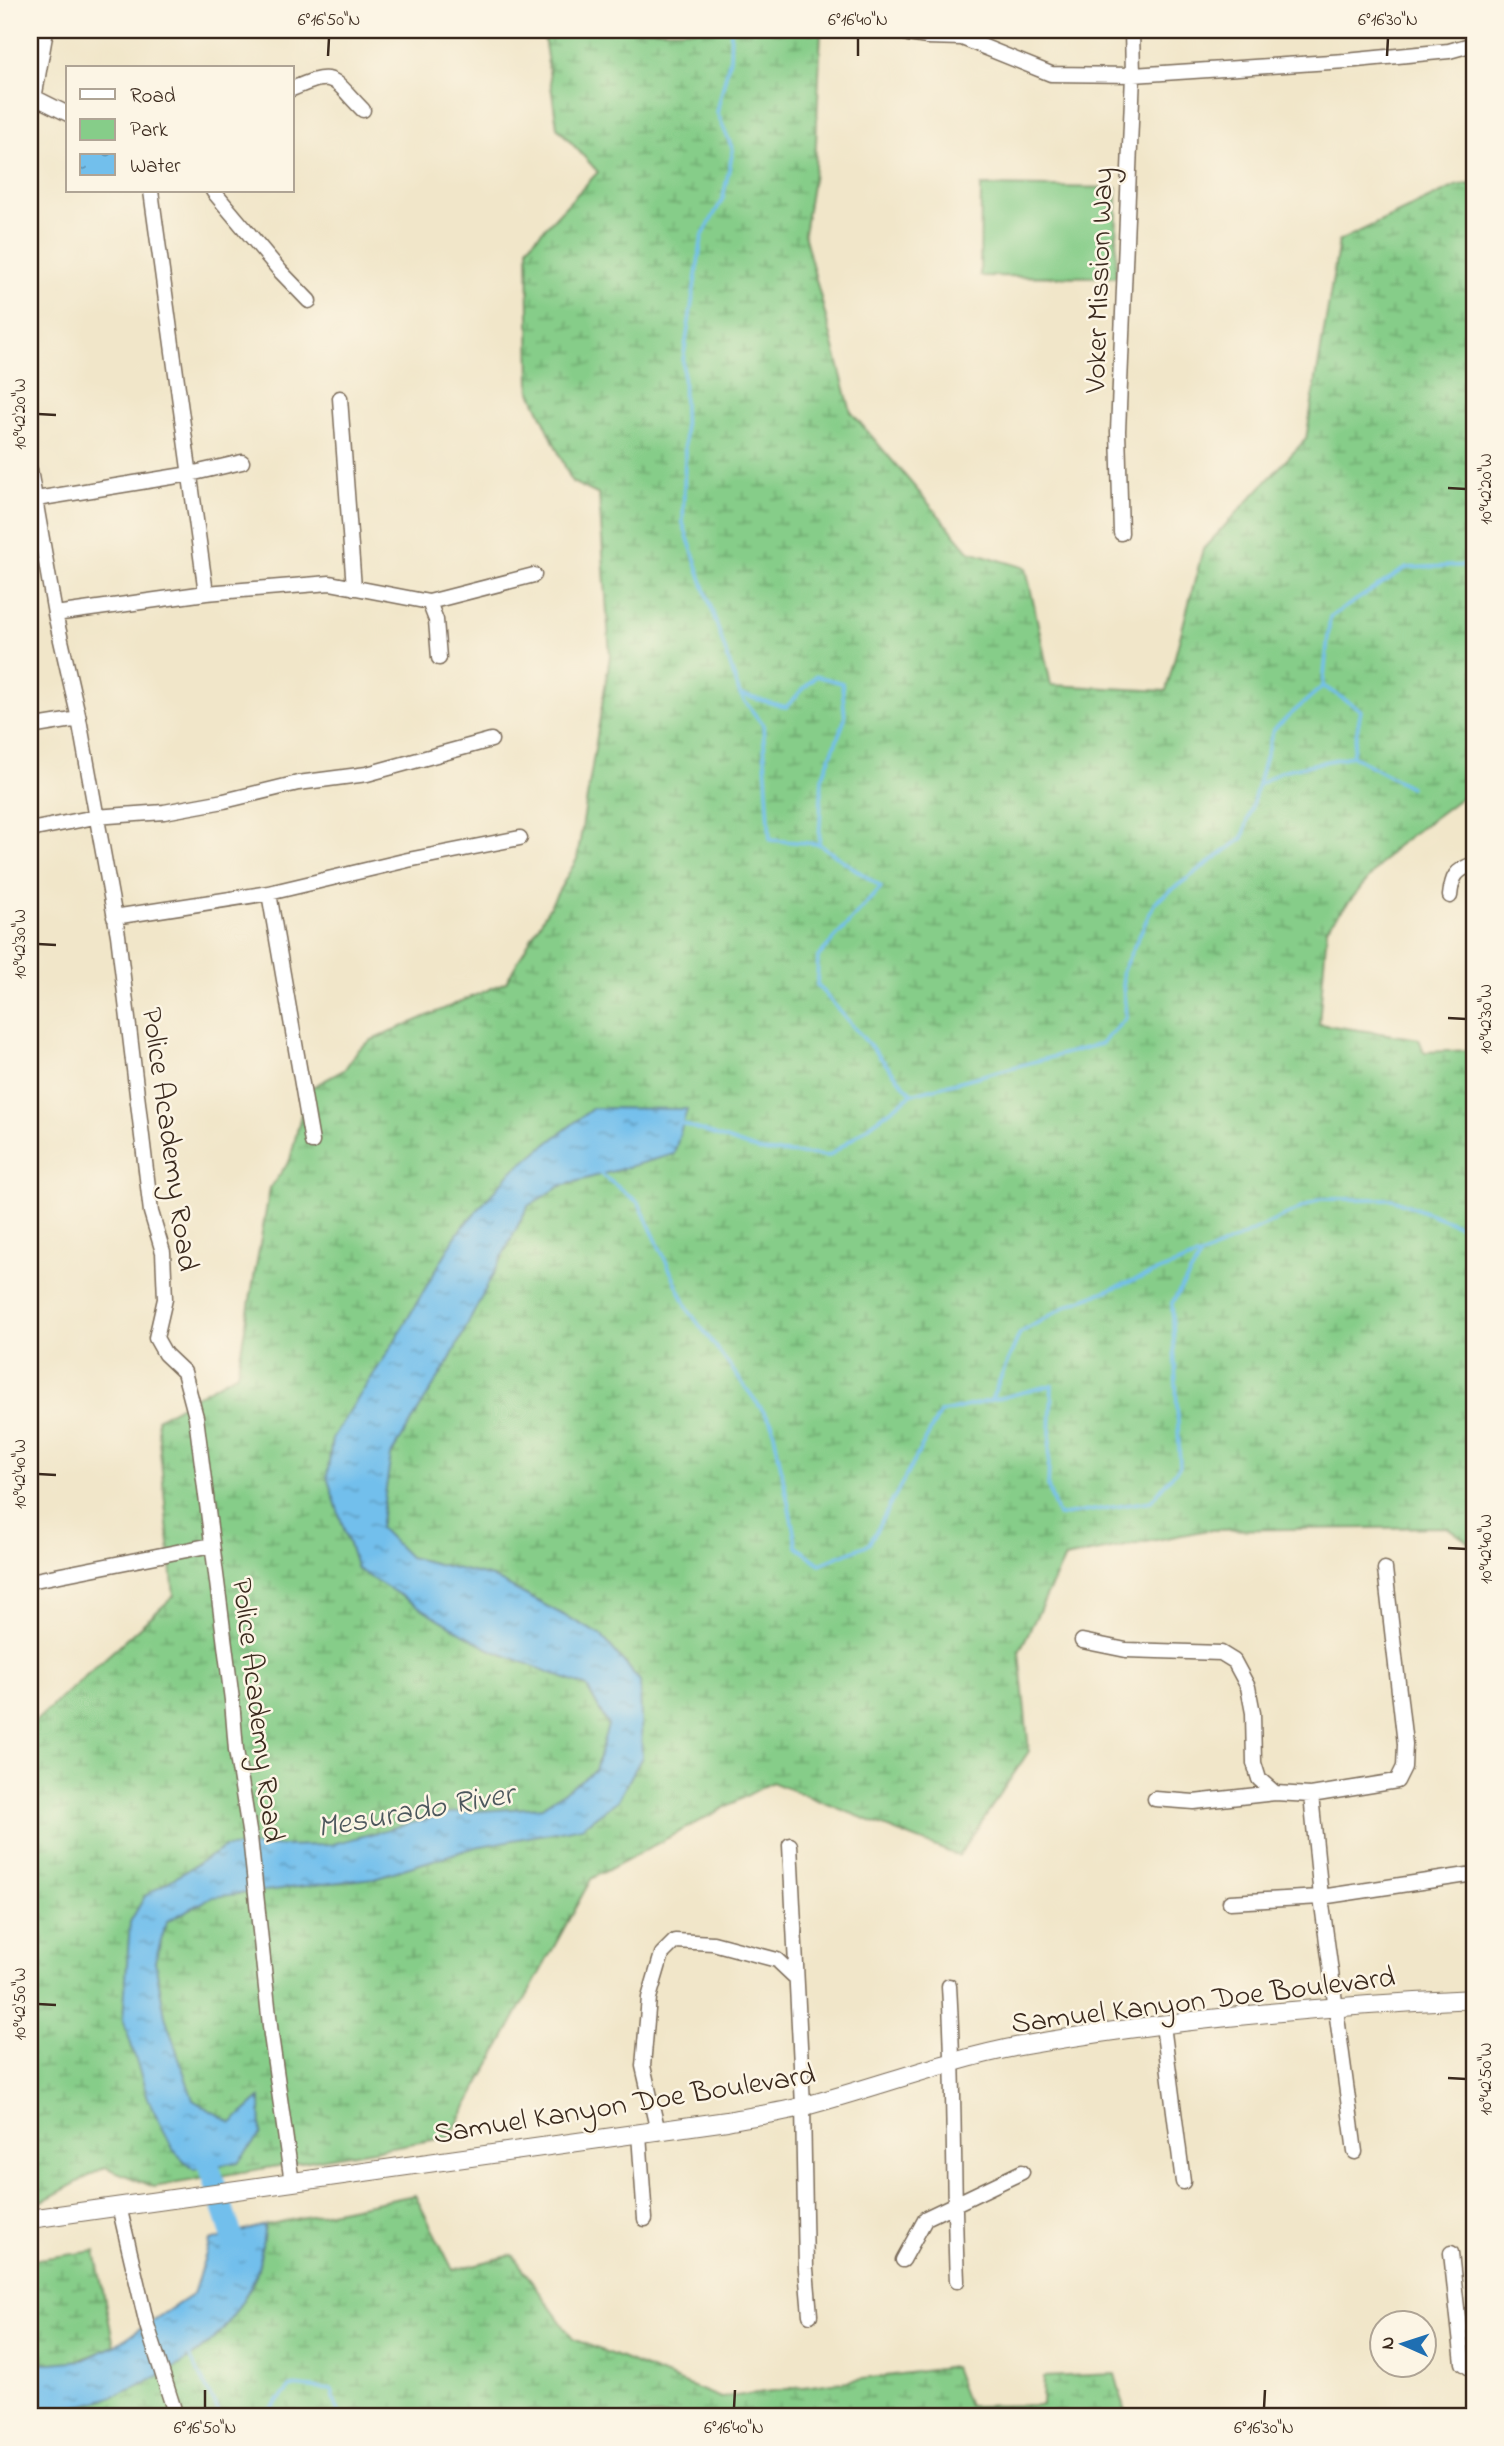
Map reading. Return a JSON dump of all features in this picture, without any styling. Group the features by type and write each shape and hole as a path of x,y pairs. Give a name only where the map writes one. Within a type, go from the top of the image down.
{"street":[{"path":"30,122 35,57 46,30"},
{"path":"904,30 908,34 927,37 962,38 1051,74 1133,75 1385,58 1449,51 1474,44"},
{"name":"Voker Mission Way","path":"1121,533 1118,431 1133,75 1132,30"},
{"path":"294,88 322,76 332,79 363,110"},
{"path":"34,97 66,113"},
{"path":"151,192 205,593"},
{"path":"215,192 281,272 309,301"},
{"path":"340,398 354,588"},
{"path":"32,500 190,474 242,462"},
{"name":"Police Academy Road","path":"30,470 32,500 79,719 114,916 151,1212 163,1252 164,1298 156,1338 165,1354 184,1371 197,1417 236,1750 250,1837 271,2035 292,2183"},
{"path":"55,614 205,593 330,583 429,602 534,575"},
{"path":"429,602 436,620 439,658"},
{"path":"30,727 79,719"},
{"path":"30,830 95,817 164,812 298,783 368,774 491,740"},
{"path":"114,916 269,893 408,860 520,838"},
{"path":"1450,896 1452,878 1457,871 1474,864"},
{"path":"269,893 312,1142"},
{"path":"30,1581 212,1545"},
{"path":"1155,1799 1194,1802 1275,1793 1311,1795 1397,1781 1404,1767 1405,1744 1385,1569"},
{"path":"1082,1641 1126,1650 1221,1653 1234,1661 1248,1687 1254,1725 1254,1763 1259,1779 1275,1793"},
{"path":"1311,1795 1321,1896 1355,2152"},
{"path":"790,1845 810,2315"},
{"path":"1230,1902 1321,1896 1474,1874"},
{"path":"658,2132 643,2066 649,1998 662,1954 675,1941 713,1943 777,1960 796,1978"},
{"path":"949,1986 954,2062 957,2281"},
{"name":"Samuel Kanyon Doe Boulevard","path":"30,2219 658,2132 803,2106 1019,2046 1163,2025 1337,2006 1474,1999"},
{"path":"1163,2025 1183,2182"},
{"path":"639,2134 645,2218"},
{"path":"903,2260 926,2218 1022,2172"},
{"path":"119,2206 147,2325 176,2416"},
{"path":"1451,2253 1463,2362 1474,2371"}],"green space":[{"path":"543,30 821,30 815,167 804,234 851,412 969,551 1026,568 1051,685 1166,691 1203,549 1306,439 1339,241 1458,185 1474,184 1474,788 1395,847 1327,928 1319,1024 1419,1039 1424,1052 1474,1050 1474,1546 1447,1527 1207,1530 1065,1558 1019,1652 1029,1751 959,1856 772,1782 591,1879 450,2137 154,2187 105,2167 39,2203 30,2205 30,1726 174,1596 157,1419 237,1373 270,1188 290,1160 307,1090 344,1070 358,1050 372,1040 506,982 577,859 610,656 599,495 572,482 530,390 528,246 598,172 557,127"},
{"path":"981,186 1117,188 1116,277 980,276"},
{"path":"415,2195 453,2270 513,2255 573,2339 721,2398 953,2367 968,2406 1042,2405 1043,2377 1115,2374 1127,2416 30,2416 30,2410 52,2411 188,2359 221,2331 256,2276 265,2225"},
{"path":"95,2251 114,2346 74,2361 30,2362 30,2260"}],"water":[{"path":"593,1108 687,1109 674,1154 561,1186 528,1206 449,1361 391,1455 380,1528 409,1557 492,1577 601,1635 640,1681 642,1757 618,1800 582,1827 476,1847 374,1878 213,1897 167,1921 155,1961 165,2016 193,2100 232,2123 260,2098 261,2134 238,2162 194,2170 174,2151 149,2101 123,2019 130,1922 145,1896 225,1847 329,1845 449,1813 542,1807 595,1770 608,1725 587,1687 489,1649 357,1569 327,1477 332,1438 390,1349 458,1232 511,1172"},
{"path":"265,2225 259,2266 252,2284 224,2328 202,2349 157,2377 105,2399 54,2410 30,2410 30,2362 83,2360 114,2346 193,2294 210,2241"}],"waterway":[{"path":"731,30 730,58 717,112 733,150 723,198 702,237 683,361 683,523 740,695 763,725 770,840 819,844 881,887 818,957 817,985 912,1094"},
{"path":"680,1123 760,1151 829,1156 912,1094 1101,1044 1126,1018 1122,972 1155,902 1243,838 1273,730 1323,686 1330,617 1406,568 1474,565"},
{"path":"742,695 786,707 816,676 842,683 845,719 822,778 819,844"},
{"path":"1323,686 1361,710 1352,756"},
{"path":"1257,786 1281,771 1352,756 1410,787"},
{"path":"598,1172 639,1203 689,1311 772,1423 797,1547 820,1564 869,1544 940,1413 1052,1385 1048,1487 1058,1516 1151,1501 1180,1466 1172,1303 1201,1256 1320,1199 1392,1199 1474,1231"},
{"path":"991,1400 1020,1333 1068,1305 1199,1256"},
{"name":"Mesurado River","path":"198,2144 205,2153 235,2245 228,2260"},
{"path":"189,2355 220,2415 227,2416"},
{"path":"265,2416 291,2386 332,2390 339,2416"},
{"path":"434,2416 460,2410 468,2416"}]}
